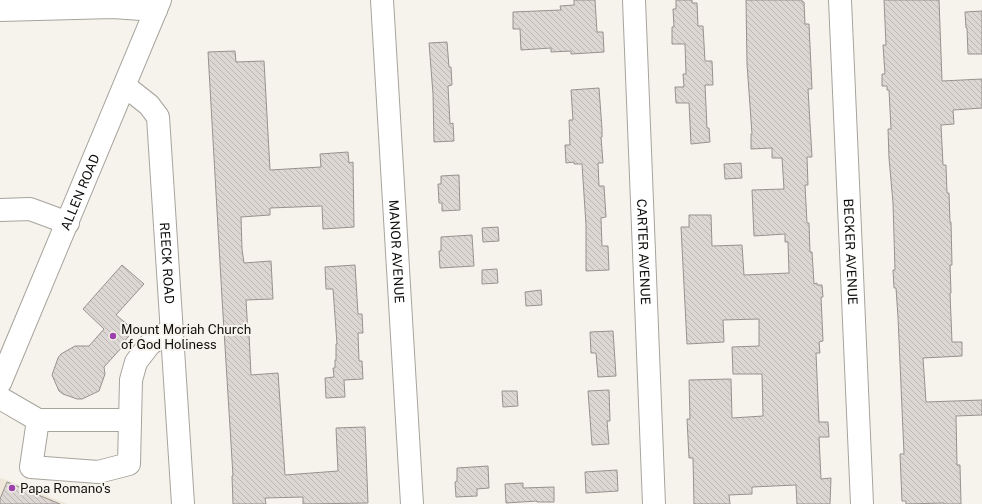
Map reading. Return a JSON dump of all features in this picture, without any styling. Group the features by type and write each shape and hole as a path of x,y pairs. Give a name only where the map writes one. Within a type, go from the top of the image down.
{"street":[{"name":"MANOR AVENUE","path":"382,0 412,504"},
{"name":"CARTER AVENUE","path":"634,0 654,504"},
{"name":"BECKER AVENUE","path":"840,0 862,504"},
{"path":"0,10 158,5"},
{"name":"ALLEN ROAD","path":"0,383 158,5"},
{"name":"REECK ROAD","path":"125,86 149,105 158,118 183,504"},
{"path":"0,210 30,209 68,223"},
{"path":"38,420 31,467 98,472 129,464 131,380 136,362 150,344 172,329"},
{"path":"0,398 38,420 130,420"}],"shaded area":[{"path":"0,478 7,480 67,504 0,504"}],"building":[{"path":"574,0 595,0 597,32 603,32 604,52 571,54 571,51 551,52 551,48 521,50 520,29 513,29 513,12 561,10 560,6 574,5"},
{"path":"676,0 692,0 692,3 697,3 698,26 703,26 705,61 712,61 713,85 705,85 707,128 709,128 710,142 691,144 689,103 676,103 675,87 684,87 683,74 686,74 685,44 672,44 672,27 674,27 673,9 676,9"},
{"path":"746,0 802,0 802,2 804,2 805,24 809,24 812,89 808,89 812,157 807,157 808,185 805,185 807,223 809,223 810,252 812,252 814,284 817,283 817,285 822,285 823,297 821,297 823,341 819,342 820,353 816,353 819,422 828,422 829,437 819,437 821,479 831,478 830,504 797,504 796,485 752,487 752,494 729,495 730,504 694,504 693,458 689,458 687,419 690,419 689,380 731,379 732,418 763,416 762,374 733,374 732,347 759,346 759,319 723,320 724,342 687,344 681,227 689,227 689,215 711,215 712,246 742,245 744,275 789,273 788,242 785,242 785,234 754,236 752,190 784,189 782,158 772,158 772,148 751,149 752,134 747,64"},
{"path":"884,0 939,0 942,81 982,79 982,108 953,110 954,124 941,125 943,165 946,165 947,193 949,193 951,222 952,265 950,265 950,293 952,342 962,342 962,356 923,358 926,402 982,400 982,415 956,416 957,465 960,465 961,504 906,504 906,501 902,501 900,454 904,454 898,317 893,270 895,270 893,203 888,129 891,129 889,90 887,90 887,86 882,86 882,74 885,74 883,45 886,45"},
{"path":"982,11 982,54 968,54 965,12"},
{"path":"447,42 452,85 448,86 450,124 453,123 454,141 434,142 433,94 429,43"},
{"path":"235,51 236,62 264,61 270,170 321,167 320,154 348,152 349,163 353,162 354,227 323,229 322,206 270,208 270,215 241,217 242,249 244,263 271,261 273,299 246,300 248,334 251,375 278,373 285,475 338,471 336,428 365,427 368,503 303,504 303,497 265,498 266,504 233,504 233,476 208,52"},
{"path":"599,88 603,163 598,163 599,186 604,186 606,217 601,218 602,246 608,246 609,270 586,271 586,225 582,164 574,164 574,162 566,163 565,145 570,145 569,120 573,120 571,90"},
{"path":"741,163 742,178 725,179 724,164"},
{"path":"459,175 460,210 442,211 442,203 439,203 438,184 441,184 441,176"},
{"path":"498,227 499,241 483,242 482,228"},
{"path":"472,235 474,266 440,268 439,251 441,251 441,237"},
{"name":"Mount Moriah Church of God Holiness","path":"122,265 144,284 116,315 134,330 122,344 124,345 104,367 105,374 99,391 82,399 77,399 63,394 59,391 52,375 58,358 61,354 75,346 89,346 104,329 83,309"},
{"path":"355,265 358,314 362,314 363,333 358,333 359,361 362,361 363,379 344,380 345,397 326,398 325,378 334,377 333,368 335,368 337,344 333,289 326,289 325,267"},
{"path":"497,269 498,283 482,284 482,270"},
{"path":"541,290 542,305 526,306 525,292"},
{"path":"613,331 616,376 598,377 596,353 591,353 590,332"},
{"path":"609,390 610,421 607,421 609,444 592,445 588,391"},
{"path":"502,391 517,391 518,406 503,407"},
{"path":"488,466 489,488 477,489 477,496 456,497 455,482 457,481 457,468"},
{"path":"617,470 618,491 586,493 585,472"},
{"path":"7,482 60,504 0,504 0,499"},
{"path":"523,483 523,488 554,487 554,502 537,501 506,503 505,484"}],"place":[{"name":"Mount Moriah Church of God Holiness","path":"113,336"},
{"name":"Papa Romano's","path":"12,488"}]}
